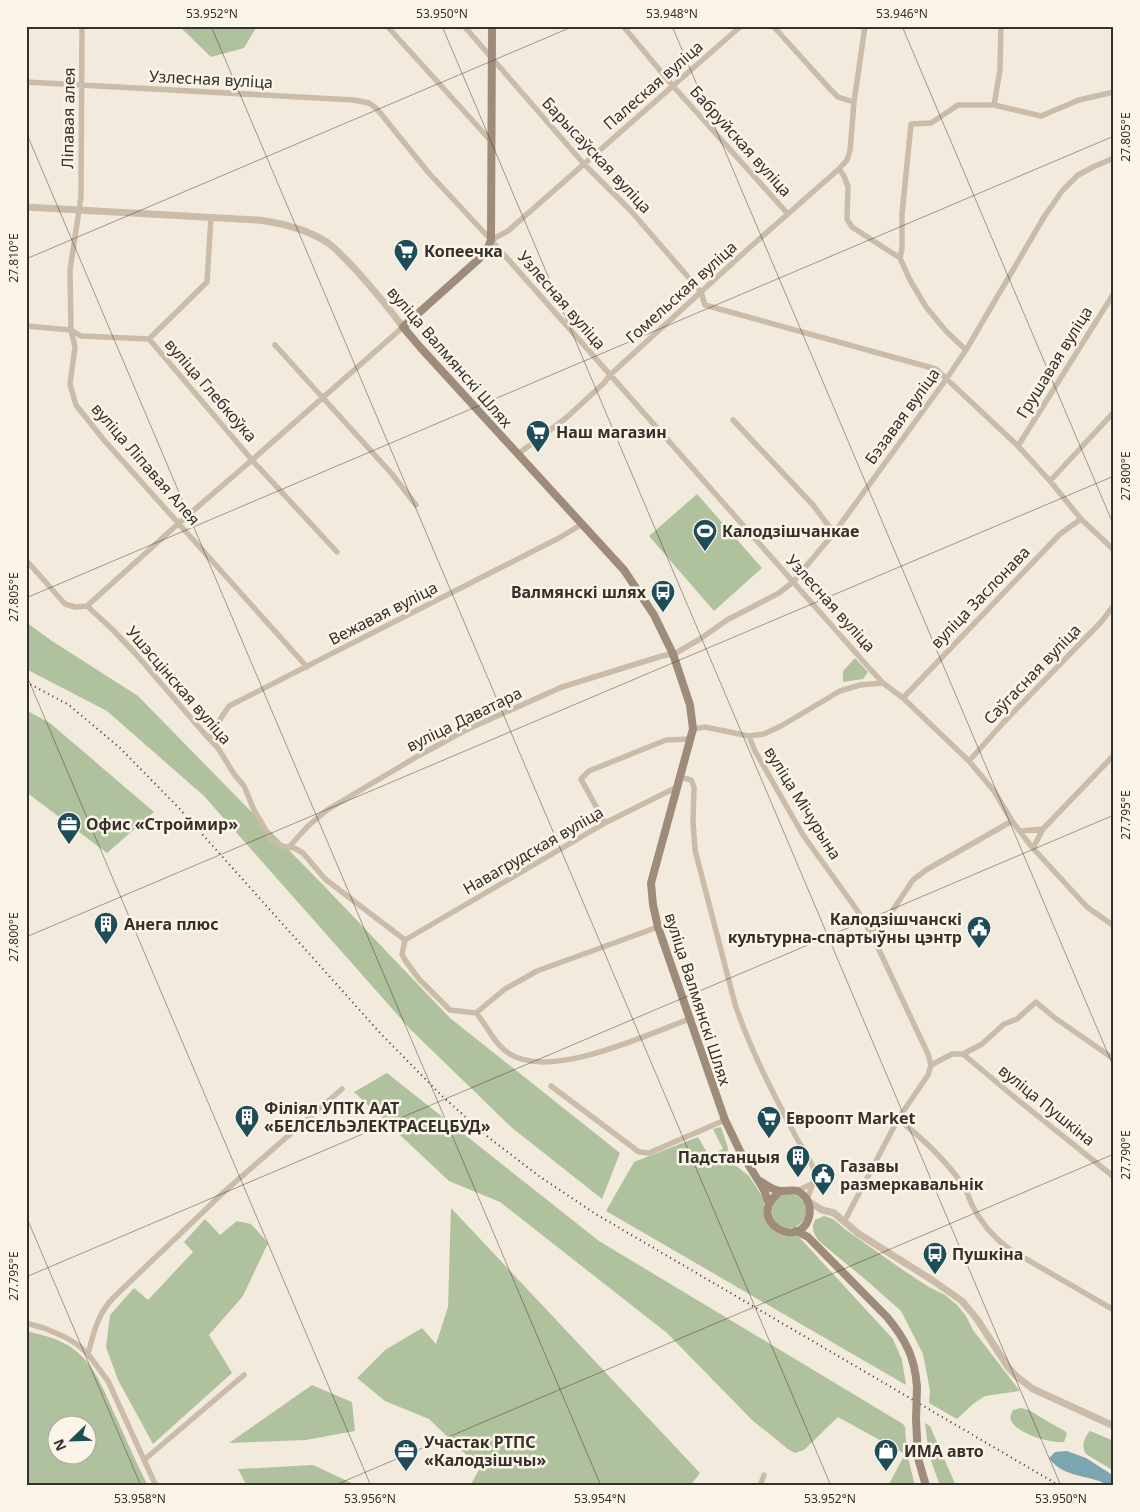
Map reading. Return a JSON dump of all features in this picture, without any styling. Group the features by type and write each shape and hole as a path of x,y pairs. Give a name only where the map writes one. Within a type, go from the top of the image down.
{"main road":[{"path":"403,326 480,258 491,240 492,26"},
{"name":"вуліца Валмянскі Шлях","path":"403,326 624,570 646,600 663,632 690,705 693,729 692,739 677,787 652,883 653,904 658,927 725,1120 769,1204"},
{"path":"758,1180 781,1191"},
{"path":"808,1237 806,1229 810,1212 808,1201 803,1195 788,1189 773,1196 769,1204 768,1215 774,1226 784,1232 796,1231 808,1237 887,1317 906,1344 913,1360 917,1387 918,1458 926,1486"},
{"path":"796,1231 808,1220"}],"street":[{"name":"Ліпавая алея","path":"78,209 81,197 82,26"},
{"path":"387,26 491,141"},
{"name":"Барысаўская вуліца","path":"464,26 584,164 630,211 701,292 705,305"},
{"name":"Бабруйская вуліца","path":"623,26 673,86 788,214"},
{"name":"Палеская вуліца","path":"491,240 508,231 741,26"},
{"path":"773,26 838,97 854,102"},
{"path":"865,26 854,102 850,151 847,160 839,169 848,187 847,219 852,227 900,258 926,307 946,331 966,350"},
{"path":"994,105 1000,70 1001,26"},
{"name":"Узлесная вуліца","path":"26,82 354,100 369,103 377,109 428,172 491,240 883,682"},
{"path":"900,258 902,248 902,214 911,124 932,123 958,105 994,105 1041,116 1079,100 1114,92"},
{"name":"Бэзавая вуліца","path":"672,654 700,639 727,620 779,593 793,582 834,533 947,378 966,350 1044,217 1062,191 1078,175 1114,158"},
{"name":"Гомельская вуліца","path":"518,454 566,418 604,383 610,374 839,169"},
{"name":"вуліца Валмянскі Шлях","path":"26,207 274,222 305,231 329,243 377,294 403,326"},
{"name":"вуліца Ліпавая Алея","path":"78,209 70,270 70,330 75,347 70,384 76,405 104,439 308,667"},
{"path":"26,326 70,330 82,336 149,339 207,282 211,217"},
{"name":"Грушавая вуліца","path":"1018,446 1114,293"},
{"path":"690,302 936,369 1018,446 1081,519 1114,550"},
{"name":"вуліца Глебкоўка","path":"87,606 403,326"},
{"name":"вуліца Глебкоўка","path":"149,339 252,460 337,552"},
{"path":"276,345 392,474 416,505"},
{"path":"1050,481 1114,412"},
{"path":"733,420 813,504 834,533"},
{"name":"вуліца Заслонава","path":"902,698 1060,534 1081,519"},
{"name":"Вежавая вуліца","path":"210,739 229,706 559,538 582,524"},
{"path":"26,560 65,604 75,607 87,606"},
{"name":"Саўгасная вуліца","path":"969,762 1003,723 1102,621 1114,605"},
{"name":"Ушэсцінская вуліца","path":"87,606 122,640 218,748 244,786 254,810 268,835 276,844 298,849 326,879 405,940"},
{"name":"вуліца Даватара","path":"289,847 326,810 468,729 562,687 672,654"},
{"path":"749,736 764,734 781,726 840,690 883,682 969,762 994,790 1012,821 1033,848 1087,906 1114,926"},
{"name":"вуліца Мічурына","path":"693,729 705,727 749,736 755,752 803,835 857,910 872,935 928,1054 931,1065"},
{"path":"605,823 581,779 589,771 666,740 692,739"},
{"path":"1033,848 1044,830 1114,754"},
{"path":"680,777 690,780 694,787 693,822 695,850 732,995 742,1026 774,1095 814,1170 815,1176 808,1201 822,1210 834,1213 859,1234 962,1301 977,1319 1008,1367 1033,1389 1114,1426"},
{"name":"Навагрудская вуліца","path":"405,940 605,823 677,787"},
{"path":"872,935 886,920 913,880 926,870 1012,821"},
{"path":"1020,831 1044,830"},
{"path":"405,940 402,954 419,979 450,1010 476,1013 505,989 537,971 658,927"},
{"path":"844,1222 898,1119 928,1074 931,1065 952,1054 963,1054 982,1044 1004,1024 1017,1019 1036,1002 1055,1018 1114,1058"},
{"path":"476,1013 504,1051 522,1060 538,1062 572,1059 607,1050 689,1019"},
{"name":"вуліца Пушкіна","path":"963,1054 1114,1177"},
{"path":"551,1086 640,1152 648,1153 725,1120"},
{"path":"88,1354 98,1319 104,1308 113,1298 225,1191 342,1089"},
{"path":"898,1119 930,1147 950,1168 963,1185 985,1226 1002,1243 1114,1310"},
{"path":"796,1191 812,1184"},
{"path":"808,1220 822,1210"},
{"path":"26,1324 44,1328 65,1337 88,1354 108,1381 156,1486"},
{"path":"144,1460 244,1375"},
{"path":"760,1486 764,1475"}],"green space":[{"path":"179,26 257,26 244,48 211,57"},
{"name":"Калодзішчанкае","path":"697,494 762,568 714,611 649,536"},
{"path":"26,622 52,641 138,696 450,1018 620,1153 602,1199 511,1127 410,1029 204,796 107,711 26,669"},
{"path":"855,658 868,672 863,679 843,682 843,671"},
{"path":"26,710 50,723 154,812 107,853 26,792"},
{"path":"387,1073 599,1241 903,1424 905,1427 907,1453 915,1486 888,1486 905,1454 838,1417 804,1450 795,1453 788,1449 752,1420 667,1333 500,1202 449,1181 354,1092"},
{"path":"721,1127 730,1161 749,1176 764,1199 764,1212 769,1226 781,1235 795,1235 800,1238 893,1339 902,1360 906,1385 606,1211 634,1162 698,1137 709,1156 723,1149 713,1129"},
{"path":"789,1194 796,1195 801,1199 805,1204 805,1218 801,1223 796,1227 789,1228 782,1227 777,1223 773,1218 772,1211 773,1204 777,1199 782,1195"},
{"path":"451,1208 700,1473 690,1486 470,1486 480,1468 429,1419 385,1401 357,1378 385,1350 422,1328 436,1344 448,1307"},
{"path":"824,1216 833,1219 903,1270 945,1295 957,1305 966,1316 973,1330 1020,1391 985,1396 957,1419 929,1403 930,1391 923,1354 901,1311 820,1242 815,1235 813,1226 815,1220"},
{"path":"205,1219 220,1235 237,1221 251,1224 268,1243 243,1296 209,1335 232,1373 153,1444 118,1380 106,1347 110,1315 134,1288 148,1300 193,1252 184,1242"},
{"path":"26,1331 65,1343 76,1351 90,1366 105,1392 148,1486 26,1486"},
{"path":"312,1385 352,1402 355,1431 306,1440 229,1443"},
{"path":"1021,1408 1029,1410 1065,1431 1067,1434 1064,1442 1036,1437 1015,1426 1010,1418 1011,1414 1013,1410"},
{"path":"925,1423 930,1426 956,1486 940,1486 929,1455"},
{"path":"1090,1431 1114,1441 1114,1471 1086,1454 1084,1442"},
{"path":"313,1465 358,1486 247,1486 238,1469"}],"water":[{"path":"1067,1451 1086,1458 1114,1476 1114,1486 1065,1471 1054,1464 1049,1458 1055,1452"}],"railway":[{"path":"26,682 69,705 120,748 177,806 381,1034 442,1096 488,1137 539,1176 594,1213 1060,1486"}],"place":[{"name":"Копеечка","path":"406,272"},
{"name":"Наш магазин","path":"538,453"},
{"name":"Калодзішчанкае","path":"705,552"},
{"name":"Валмянскі шлях","path":"663,613"},
{"name":"Офис «Строймир»","path":"69,845"},
{"name":"Анега плюс","path":"106,945"},
{"name":"Калодзішчанскі культурна-спартыўны цэнтр","path":"979,949"},
{"name":"Філіял УПТК ААТ «БЕЛСЕЛЬЭЛЕКТРАСЕЦБУД»","path":"247,1138"},
{"name":"Евроопт Market","path":"769,1139"},
{"name":"Падстанцыя","path":"798,1178"},
{"name":"Газавы размеркавальнік","path":"823,1196"},
{"name":"Пушкіна","path":"935,1275"},
{"name":"Участак РТПС «Калодзішчы»","path":"406,1472"},
{"name":"ИМА авто","path":"886,1472"}]}
